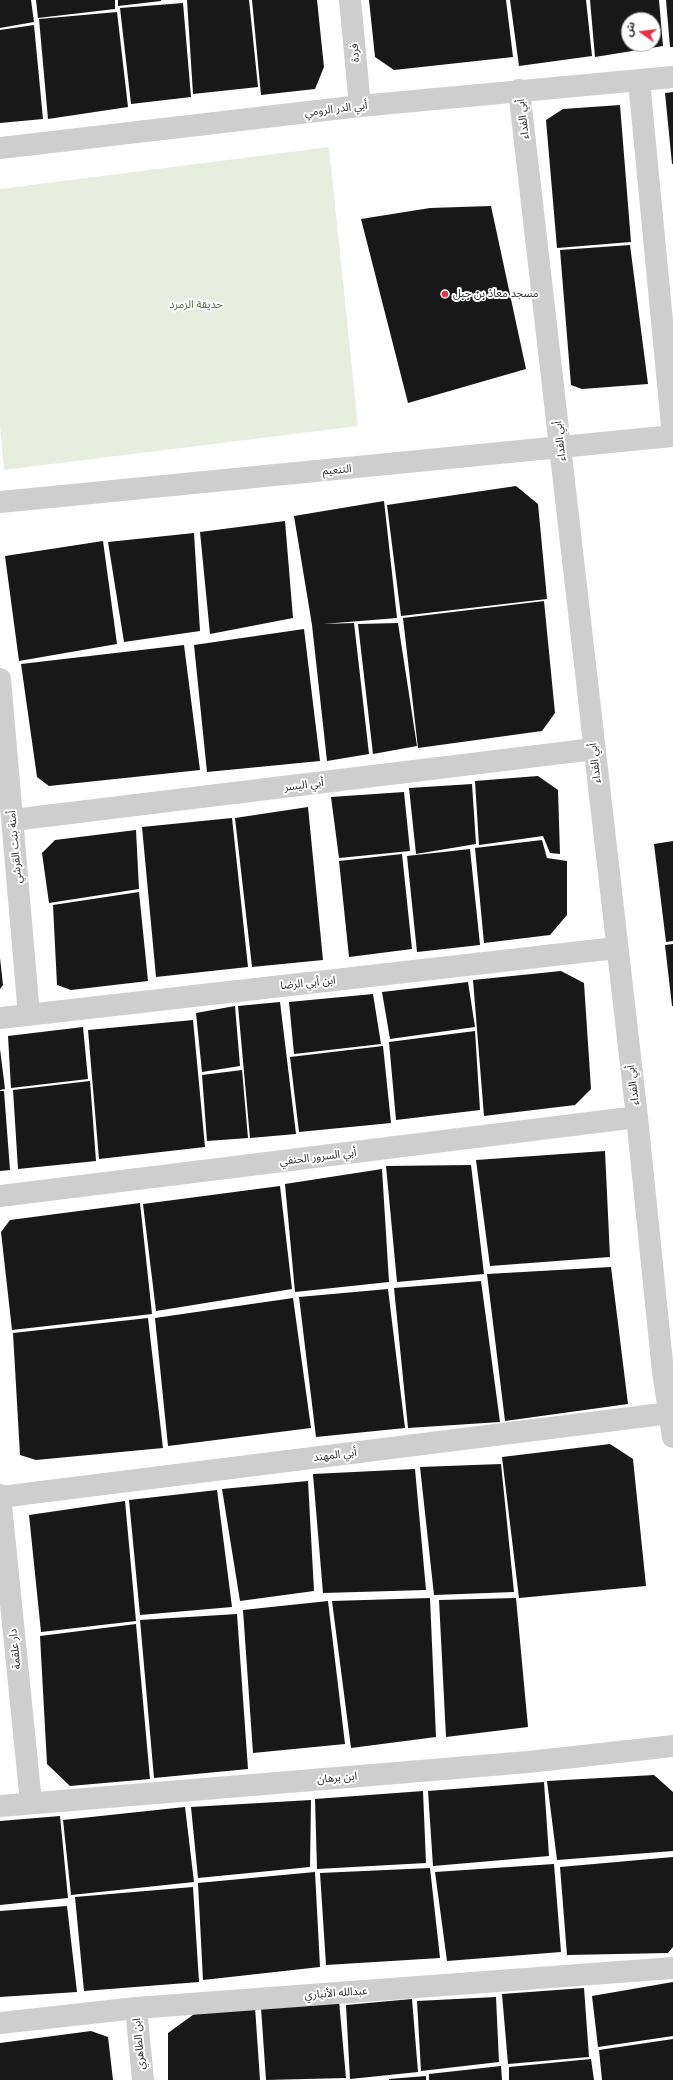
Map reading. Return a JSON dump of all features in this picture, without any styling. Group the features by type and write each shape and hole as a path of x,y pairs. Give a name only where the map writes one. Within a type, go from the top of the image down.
{"street":[{"name":"فردة","path":"350,0 360,106"},
{"name":"أبي الدر الرومي","path":"0,148 360,106 519,90 673,77"},
{"path":"639,81 673,436"},
{"name":"أبي الفداء","path":"519,90 561,448 616,948 668,1371 670,1414 673,1437"},
{"name":"التنعيم","path":"0,502 673,436"},
{"name":"أمنة بنت القرشي","path":"0,679 29,1015"},
{"name":"أبي اليسر","path":"13,820 594,749"},
{"name":"ابن أبي الرضا","path":"0,1018 616,948"},
{"name":"أبي السرور الحنفي","path":"0,1196 637,1117"},
{"name":"أبي المهند","path":"0,1496 670,1414"},
{"name":"دار علقمة","path":"0,1496 31,1802"},
{"name":"ابن برهان","path":"0,1806 31,1802 504,1764 673,1746"},
{"name":"عبدالله الأنباري","path":"0,2023 136,2008 673,1968"},
{"name":"ابن الطاهري","path":"136,2008 142,2080"}],"green space":[{"name":"حديقة الزمرد","path":"329,147 358,426 4,470 0,427 0,189"}],"building":[{"path":"0,0 31,0 34,22 0,28"},
{"path":"36,0 115,0 115,9 38,18"},
{"path":"118,0 161,0 161,1 118,6"},
{"path":"187,0 249,0 258,87 193,94"},
{"path":"252,0 317,0 324,67 315,89 261,95"},
{"path":"369,0 506,0 513,57 394,70 375,57"},
{"path":"510,0 586,0 592,56 519,66"},
{"path":"590,0 659,0 660,12 621,12 621,52 626,52 595,57"},
{"path":"666,0 673,0 673,47 670,47"},
{"path":"183,3 191,97 131,104 120,8"},
{"path":"117,12 128,107 48,119 39,19"},
{"path":"661,23 663,46 661,46"},
{"path":"34,25 43,119 0,123 0,30"},
{"path":"673,92 673,164 672,164 665,93"},
{"path":"620,105 631,242 557,248 546,120 563,109"},
{"name":"مسجد معاذ بن جبل","path":"491,206 526,369 408,403 361,219 430,208"},
{"path":"630,245 648,384 582,389 571,385 560,250"},
{"path":"516,486 538,504 547,599 401,616 387,505"},
{"path":"384,501 397,618 323,624 354,623 369,754 327,761 312,625 294,516"},
{"path":"285,521 293,618 210,634 200,532"},
{"path":"194,533 200,631 124,642 108,542"},
{"path":"103,541 117,644 19,661 5,556"},
{"path":"544,601 555,713 542,731 418,748 403,618"},
{"path":"398,623 417,746 373,754 358,624"},
{"path":"304,629 320,761 207,772 194,645"},
{"path":"184,645 200,770 49,786 37,777 21,664"},
{"path":"538,776 558,790 560,854 550,853 543,836 479,845 475,781"},
{"path":"472,784 476,844 416,854 409,788"},
{"path":"404,792 410,851 339,858 331,797"},
{"path":"308,807 323,960 252,967 235,818"},
{"path":"232,818 248,967 156,977 142,827"},
{"path":"136,830 139,889 49,903 42,853 55,840"},
{"path":"542,840 547,858 567,861 567,915 550,935 484,943 475,848"},
{"path":"673,841 673,941 666,942 654,844"},
{"path":"470,849 480,945 417,952 407,856"},
{"path":"402,854 412,949 349,957 339,861"},
{"path":"139,892 148,981 71,990 57,985 53,905"},
{"path":"673,944 673,1006 672,1006 665,945"},
{"path":"0,958 3,985 0,989"},
{"path":"561,971 584,983 591,1089 575,1105 484,1116 473,980"},
{"path":"468,982 475,1027 390,1039 382,992"},
{"path":"373,994 381,1044 294,1054 289,1002"},
{"path":"280,1002 296,1134 250,1138 238,1006"},
{"path":"235,1006 240,1066 202,1072 196,1013"},
{"path":"193,1020 205,1147 99,1159 88,1030"},
{"path":"83,1027 88,1079 11,1088 8,1036"},
{"path":"475,1031 480,1110 396,1120 389,1042"},
{"path":"383,1046 391,1123 299,1132 290,1057"},
{"path":"0,1049 5,1089 0,1090"},
{"path":"242,1070 248,1138 207,1141 202,1075"},
{"path":"90,1081 96,1161 18,1169 13,1090"},
{"path":"0,1091 4,1091 10,1170 0,1171"},
{"path":"605,1151 610,1257 490,1266 476,1160"},
{"path":"471,1165 484,1274 397,1282 386,1166"},
{"path":"382,1169 389,1282 295,1292 285,1184"},
{"path":"280,1186 292,1289 156,1311 143,1204"},
{"path":"140,1203 152,1314 12,1330 1,1232 10,1220"},
{"path":"611,1267 628,1404 505,1421 487,1274"},
{"path":"481,1281 500,1422 408,1428 394,1288"},
{"path":"388,1289 405,1428 316,1437 299,1297"},
{"path":"293,1298 311,1428 168,1446 155,1318"},
{"path":"148,1318 163,1448 36,1460 20,1455 13,1333"},
{"path":"610,1444 633,1459 646,1586 519,1598 502,1457"},
{"path":"501,1464 514,1592 434,1595 420,1467"},
{"path":"415,1469 426,1590 323,1593 313,1474"},
{"path":"308,1481 314,1591 240,1601 222,1489"},
{"path":"217,1490 232,1607 140,1615 129,1500"},
{"path":"125,1501 136,1621 41,1632 29,1515"},
{"path":"430,1598 436,1737 351,1748 332,1601"},
{"path":"516,1598 528,1727 446,1737 439,1600"},
{"path":"328,1601 345,1744 253,1753 243,1610"},
{"path":"237,1614 248,1769 154,1778 140,1620"},
{"path":"136,1624 150,1779 70,1786 47,1764 40,1636"},
{"path":"654,1775 673,1792 673,1851 557,1860 547,1781"},
{"path":"544,1782 549,1856 433,1866 428,1791"},
{"path":"423,1791 426,1863 317,1869 315,1799"},
{"path":"311,1800 310,1867 198,1878 191,1807"},
{"path":"185,1807 194,1882 71,1895 63,1820"},
{"path":"60,1816 68,1898 0,1905 0,1821"},
{"path":"673,1857 673,1947 668,1953 567,1955 560,1867"},
{"path":"554,1864 561,1952 447,1961 435,1872"},
{"path":"430,1868 440,1958 326,1965 320,1873"},
{"path":"315,1872 320,1967 203,1980 198,1883"},
{"path":"193,1887 199,1982 84,1991 75,1897"},
{"path":"67,1906 77,1992 0,1997 0,1911"},
{"path":"673,1982 673,2036 598,2047 592,1996"},
{"path":"584,1988 589,2057 508,2064 502,1994"},
{"path":"496,1997 499,2062 421,2071 417,2001"},
{"path":"412,1999 418,2072 350,2079 346,2005"},
{"path":"339,2001 346,2078 266,2080 261,2008"},
{"path":"255,2007 260,2080 168,2080 168,2033 197,2012"},
{"path":"91,2031 108,2037 113,2080 0,2080 0,2043"},
{"path":"673,2039 673,2080 602,2080 599,2050"},
{"path":"591,2059 594,2080 509,2080 509,2067"},
{"path":"501,2066 502,2080 429,2080 429,2074"},
{"path":"426,2076 426,2080 389,2080 389,2079"}],"place":[{"name":"مسجد معاذ بن جبل","path":"445,294"}]}
